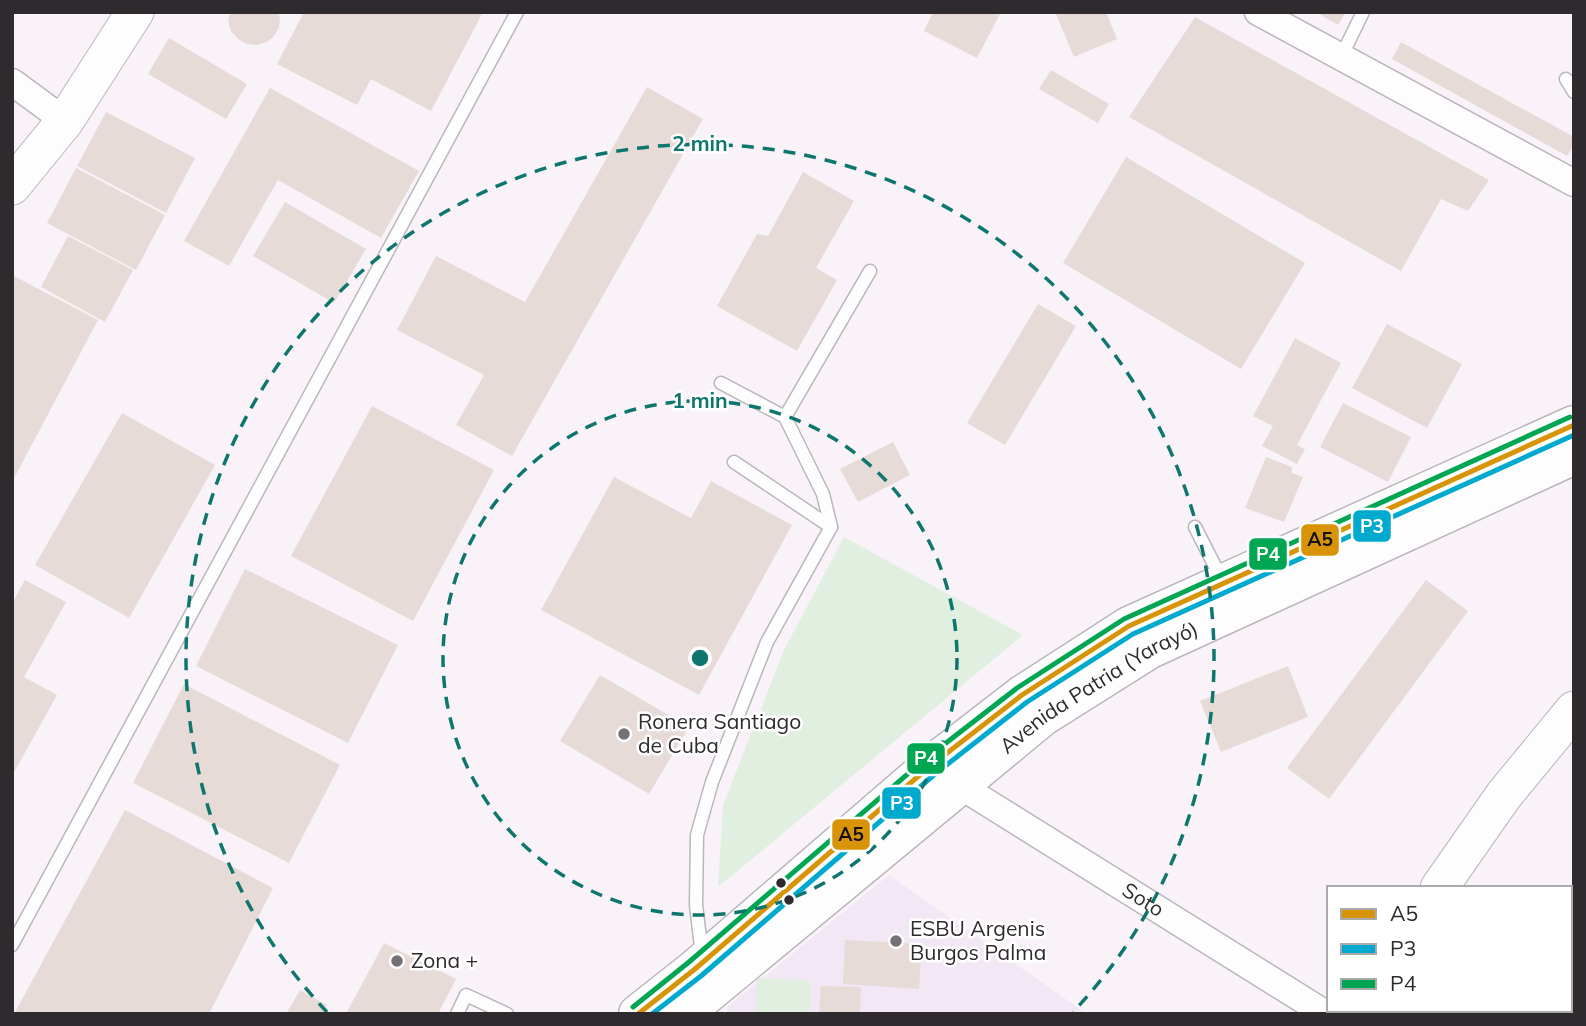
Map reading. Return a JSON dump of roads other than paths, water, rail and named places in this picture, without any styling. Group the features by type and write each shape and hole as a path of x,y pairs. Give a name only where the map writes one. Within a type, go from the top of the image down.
{"main road":[{"name":"Avenida Patria (Yarayó)","path":"697,997 929,767 1022,695 1129,625 1574,425"},
{"name":"Avenida Patria (Yarayó)","path":"638,1014 697,997 1042,717 1150,649 1574,455"}],"street":[{"path":"12,186 65,121 135,12"},
{"path":"1258,12 1574,183"},
{"path":"12,82 65,121"},
{"path":"1439,886 1504,795 1574,710"},
{"name":"Soto","path":"959,785 1326,1014"}],"lane":[{"path":"12,945 517,12"},
{"path":"1341,57 1363,12"},
{"path":"1566,79 1574,92"},
{"path":"785,417 870,271"},
{"path":"697,997 697,835 712,782 766,642 831,527 823,494 785,417 721,383"},
{"path":"734,462 831,527"},
{"path":"1195,527 1223,582"},
{"path":"457,1014 466,995 507,1014"}],"place":[{"name":"Ronera Santiago de Cuba","path":"624,734"},
{"name":"ESBU Argenis Burgos Palma","path":"896,941"},
{"name":"Zona +","path":"397,961"}]}
